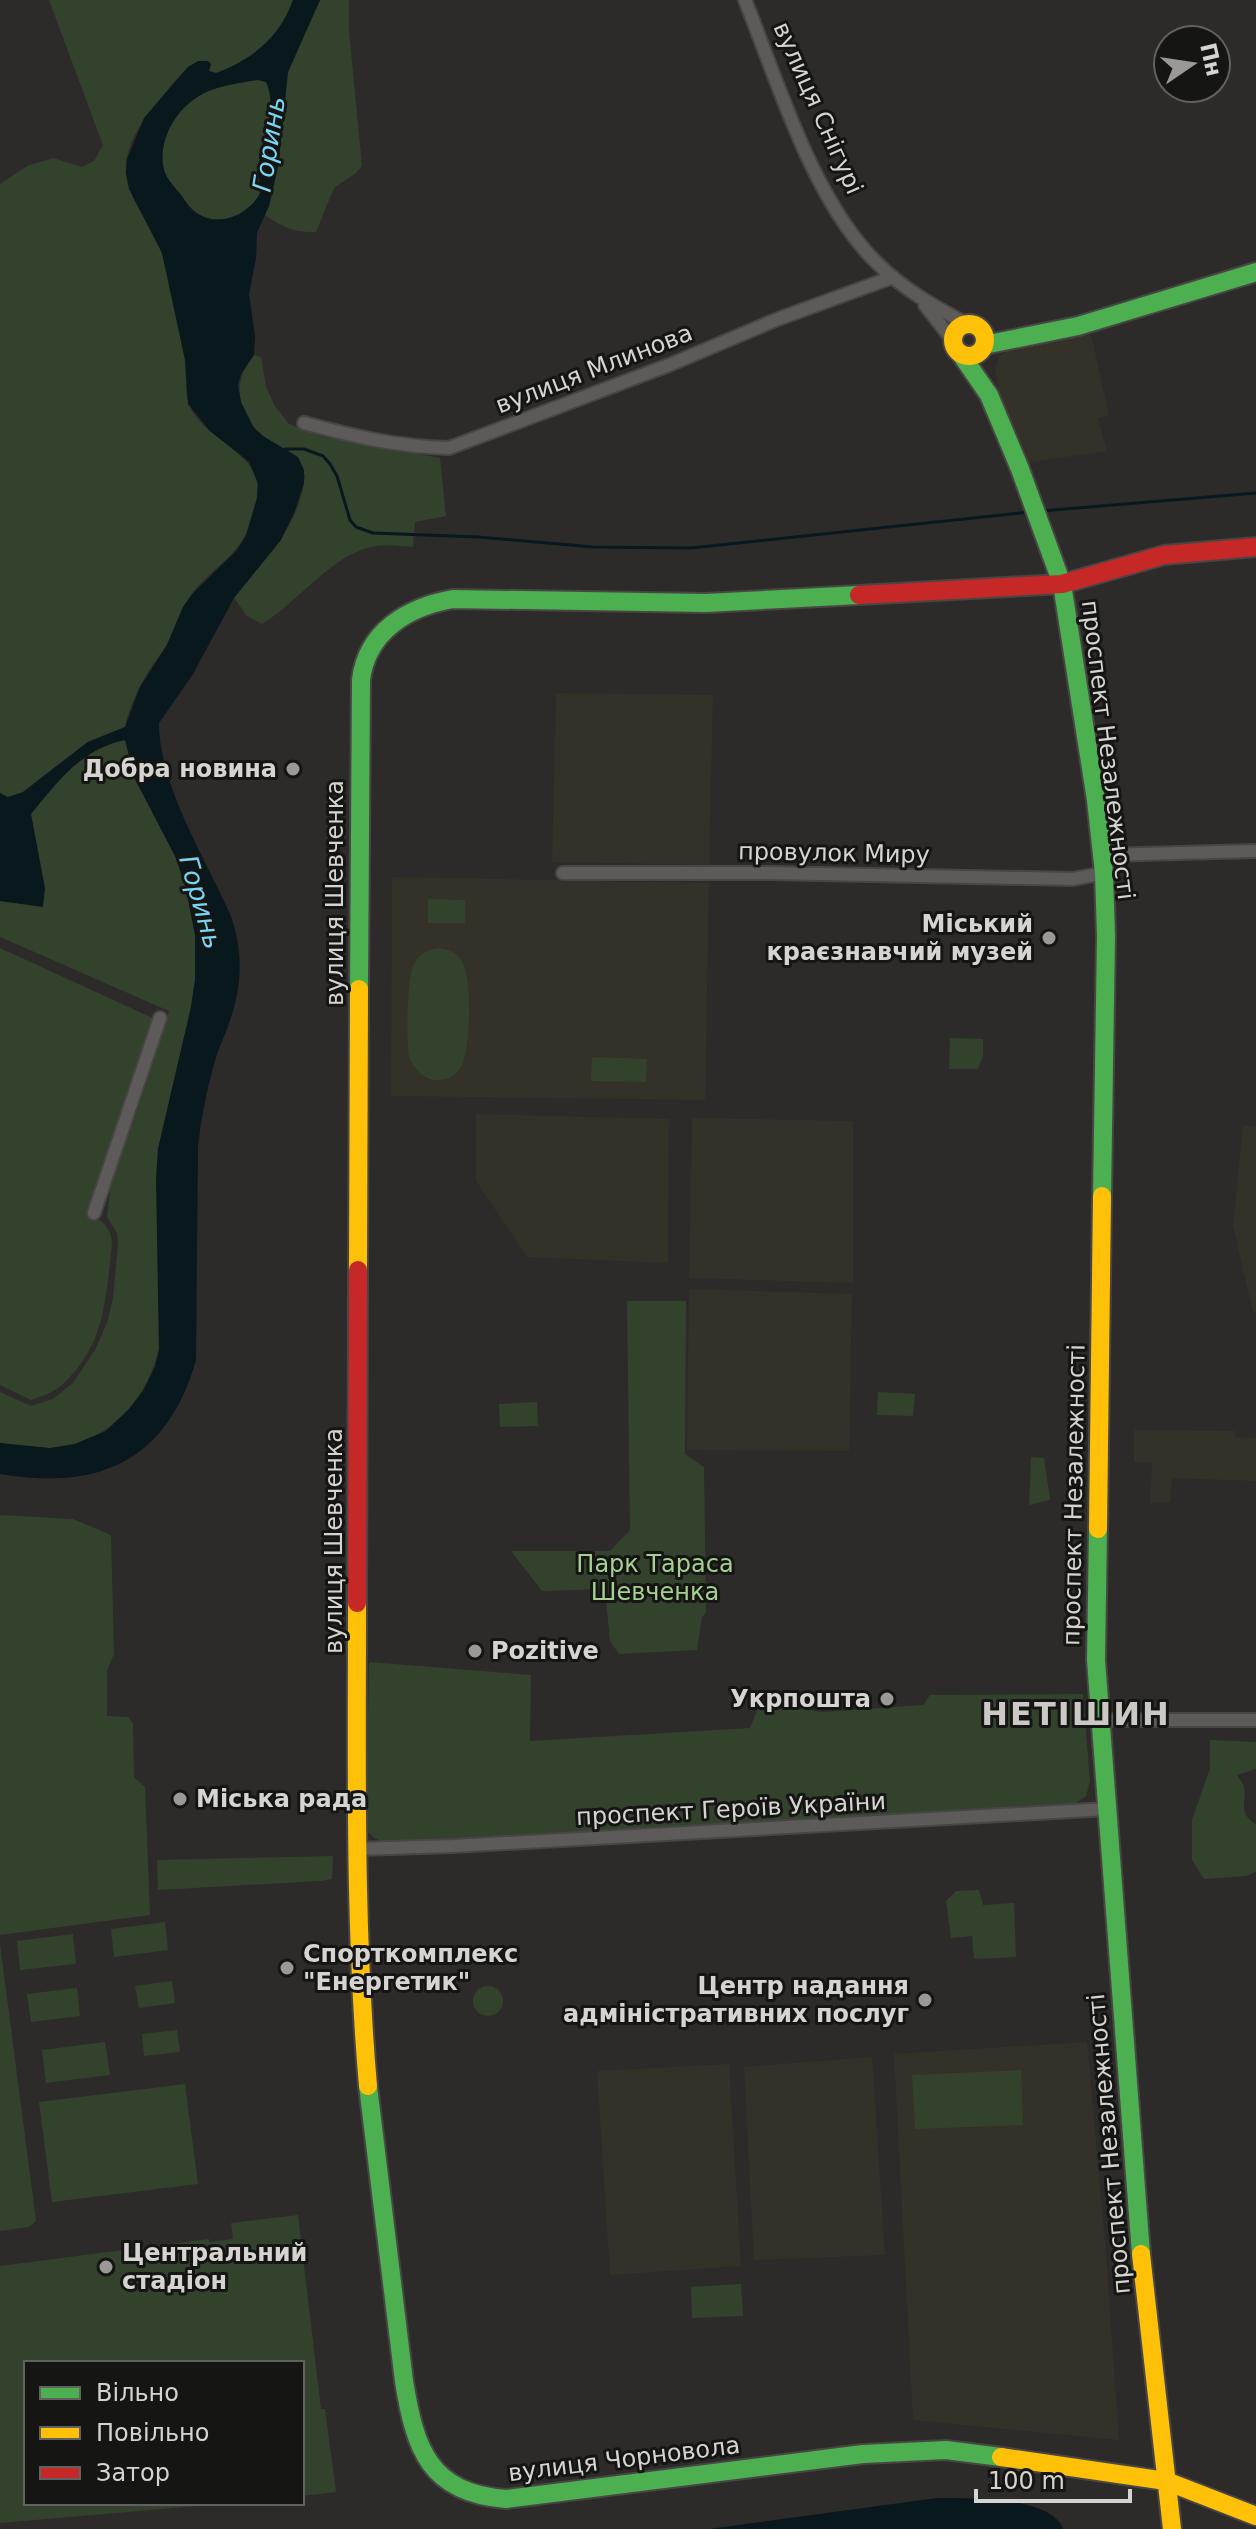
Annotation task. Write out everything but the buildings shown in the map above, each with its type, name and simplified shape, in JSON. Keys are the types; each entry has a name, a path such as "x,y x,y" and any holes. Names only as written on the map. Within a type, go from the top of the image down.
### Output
{"street":[{"name":"вулиця Снігурі","path":"745,0 787,108 829,200 860,244 893,277 920,299 972,325"},
{"path":"1015,339 972,325 956,332 957,348 971,356 982,348 1078,326 1256,272"},
{"name":"вулиця Млинова","path":"304,423 352,436 415,447 449,448 893,277"},
{"name":"вулиця Снігурі","path":"920,299 989,395 1020,469"},
{"path":"972,325 982,332 982,348"},
{"name":"вулиця Снігурі","path":"982,348 989,395"},
{"name":"проспект Незалежності","path":"1020,469 1062,584 1103,864 1106,976 1096,1646 1098,1720 1140,2244 1172,2529"},
{"name":"вулиця Шевченка","path":"357,1849 359,709 361,676 378,637 399,616 432,602 453,599 706,603 1062,584 1164,555 1256,547"},
{"name":"провулок Миру","path":"563,873 770,873 1073,879 1103,864 1256,851"},
{"path":"94,1213 160,1018"},
{"path":"1098,1720 1256,1720"},
{"name":"проспект Героїв України","path":"357,1849 1107,1809"},
{"name":"вулиця Чорновола","path":"357,1849 374,2144 405,2374 417,2439 445,2481 482,2498 506,2499 863,2454 946,2450 1166,2481 1256,2516"}],"shaded area":[{"path":"1091,334 1109,415 1098,418 1107,451 1030,462 999,390 995,370 999,356 1012,348"},
{"path":"556,693 713,695 709,865 552,862"},
{"path":"392,877 709,883 705,1100 391,1096"},
{"path":"476,1114 669,1119 668,1263 527,1257 476,1181"},
{"path":"692,1118 853,1121 853,1283 689,1278"},
{"path":"1243,1126 1256,1126 1256,1312 1253,1313 1233,1225"},
{"path":"689,1289 852,1294 849,1451 687,1450"},
{"path":"1134,1430 1235,1431 1235,1437 1256,1438 1256,1481 1172,1478 1170,1502 1150,1503 1152,1463 1134,1462"},
{"path":"1087,2042 1119,2440 913,2420 894,2054"},
{"path":"872,2057 885,2255 754,2260 744,2067"},
{"path":"729,2064 741,2266 610,2275 597,2071"}],"green space":[{"path":"49,0 293,0 281,25 253,54 216,73 209,71 211,64 204,62 190,66 183,72 142,123 131,143 126,164 128,185 157,241 168,276 185,357 189,405 201,423 245,459 253,470 257,499 248,531 233,552 188,598 166,646 139,687 125,727 87,742 23,792 8,798 0,793 0,184 27,166 53,158 82,167 94,161 103,145"},
{"path":"320,0 349,0 349,31 362,166 334,188 316,232 308,232 289,228 265,215 278,167 288,72"},
{"path":"258,80 266,82 271,103 260,156 260,193 254,203 238,215 218,220 205,217 190,207 165,174 163,149 166,138 182,110 199,96 220,87"},
{"path":"254,355 261,357 266,387 289,424 323,437 440,458 446,516 415,522 413,547 376,546 345,558 262,624 247,616 234,598 288,526 302,493 305,475 257,430 243,409 240,382"},
{"path":"125,739 135,779 176,858 195,935 195,980 191,1007 158,1149 159,1349 153,1368 134,1402 106,1429 89,1439 50,1448 0,1443 0,1392 31,1406 53,1399 73,1383 95,1350 107,1323 113,1298 118,1244 117,1233 107,1217 111,1183 169,1011 0,937 0,901 43,906 31,814 71,768 94,752"},
{"path":"428,899 465,900 465,923 428,923"},
{"path":"0,948 157,1020 90,1215 105,1225 112,1242 99,1327 86,1356 64,1383 31,1400 0,1385"},
{"path":"438,948 453,952 463,963 468,984 469,1015 467,1046 461,1067 447,1079 439,1080 426,1078 413,1065 409,1056 407,1023 414,964 424,953"},
{"path":"950,1038 983,1039 983,1056 978,1069 949,1069"},
{"path":"592,1057 647,1059 646,1082 591,1081"},
{"name":"Парк Тараса Шевченка","path":"627,1301 686,1301 685,1454 704,1467 706,1613 702,1617 697,1650 619,1654 610,1641 605,1589 542,1591 511,1551 610,1551 630,1530"},
{"path":"878,1392 915,1394 913,1416 877,1415"},
{"path":"537,1402 538,1426 500,1427 499,1404"},
{"path":"1031,1457 1044,1458 1050,1500 1029,1505"},
{"path":"0,1515 73,1519 111,1535 114,1654 107,1671 107,1716 128,1717 133,1723 134,1777 145,1787 150,1915 0,1935"},
{"path":"369,1662 531,1675 530,1741 750,1728 758,1708 783,1707 823,1712 923,1705 930,1695 1083,1694 1090,1781 1086,1796 1073,1805 387,1843 374,1838 366,1830"},
{"path":"1210,1740 1256,1742 1256,1769 1237,1775 1244,1787 1245,1812 1256,1824 1256,1872 1246,1876 1204,1879 1192,1860 1192,1820 1210,1768"},
{"path":"333,1856 332,1879 158,1890 157,1860"},
{"path":"979,1890 983,1905 1014,1903 1016,1957 974,1959 972,1936 951,1938 946,1901 956,1891"},
{"path":"165,1922 168,1950 114,1957 111,1929"},
{"path":"73,1934 76,1964 20,1970 17,1941"},
{"path":"0,1944 36,2221 29,2227 0,2231"},
{"path":"172,1981 175,2003 139,2008 135,1986"},
{"path":"488,1986 494,1987 502,1995 502,2007 494,2015 488,2016 482,2015 474,2007 473,2001 474,1995 482,1987"},
{"path":"77,1988 80,2016 31,2022 27,1994"},
{"path":"177,2030 180,2052 144,2056 142,2034"},
{"path":"105,2042 110,2075 46,2083 42,2050"},
{"path":"1021,2070 1023,2125 915,2129 912,2075"},
{"path":"185,2084 198,2184 52,2202 39,2102"},
{"path":"298,2215 321,2409 325,2409 336,2492 304,2496 304,2361 24,2361 24,2505 209,2505 0,2523 0,2266 209,2239 209,2242 233,2239 231,2223"},
{"path":"741,2284 743,2316 692,2318 691,2287"}],"water":[{"name":"Горинь","path":"293,0 320,0 288,72 278,167 269,206 257,233 249,294 255,336 254,355 241,374 238,385 241,402 254,428 298,457 304,470 304,483 281,540 234,598 193,674 159,723 161,747 175,797 231,916 240,971 233,1012 212,1072 198,1147 196,1360 183,1395 167,1423 148,1445 125,1461 98,1472 69,1478 0,1474 0,1443 50,1448 75,1444 106,1431 143,1391 155,1367 159,1349 158,1149 195,980 195,935 186,889 176,858 135,779 125,740 109,744 83,759 61,778 31,814 45,888 43,907 0,901 0,793 8,797 23,792 88,742 125,727 140,687 167,645 183,607 237,550 246,535 258,483 249,462 210,431 188,404 185,360 162,253 129,189 127,159 144,118 188,67 198,61 208,61 211,64 209,71 216,73 241,62 273,36","holes":["243,82 266,82 271,103 260,156 260,193 238,215 218,220 205,217 190,207 165,174 163,149 170,128 182,110 205,93"]},
{"path":"937,2498 987,2499 1026,2505 1056,2518 1063,2529 709,2529"}],"waterway":[{"path":"285,449 304,449 323,456 337,476 350,520 356,527 373,533 478,537 593,547 691,548 1029,512"},
{"path":"1041,511 1256,493"}],"traffic: fast":[{"path":"984,345 1078,326 1256,272"},
{"path":"960,353 989,395 1062,584 1096,800 1104,873 1102,1196"},
{"path":"359,989 361,680 372,648 392,624 420,608 453,599 706,603 859,595"},
{"path":"1098,1529 1096,1660 1141,2254"},
{"path":"368,2086 408,2405 421,2447 430,2463 459,2488 506,2499 863,2454 946,2450 1001,2457"}],"traffic: slow":[{"path":"969,324 980,329 985,340 980,351 969,356 958,351 953,340 958,329 969,324"},
{"path":"358,1270 359,989"},
{"path":"1098,1529 1102,1196"},
{"path":"357,1603 358,1905 368,2086"},
{"path":"1141,2254 1172,2529"},
{"path":"1001,2457 1166,2481 1256,2516"}],"traffic: jam":[{"path":"859,595 1062,584 1164,555 1256,547"},
{"path":"357,1603 358,1270"}],"place":[{"name":"Добра новина","path":"293,769"},
{"name":"Міський краєзнавчий музей","path":"1049,938"},
{"name":"Pozitive","path":"475,1651"},
{"name":"Укрпошта","path":"887,1699"},
{"name":"Міська рада","path":"180,1799"},
{"name":"Спорткомплекс \"Енергетик\"","path":"287,1968"},
{"name":"Центр надання адміністративних послуг","path":"925,2000"},
{"name":"Центральний стадіон","path":"106,2267"}],"district":[{"name":"НЕТІШИН","path":"1076,1714"}]}
